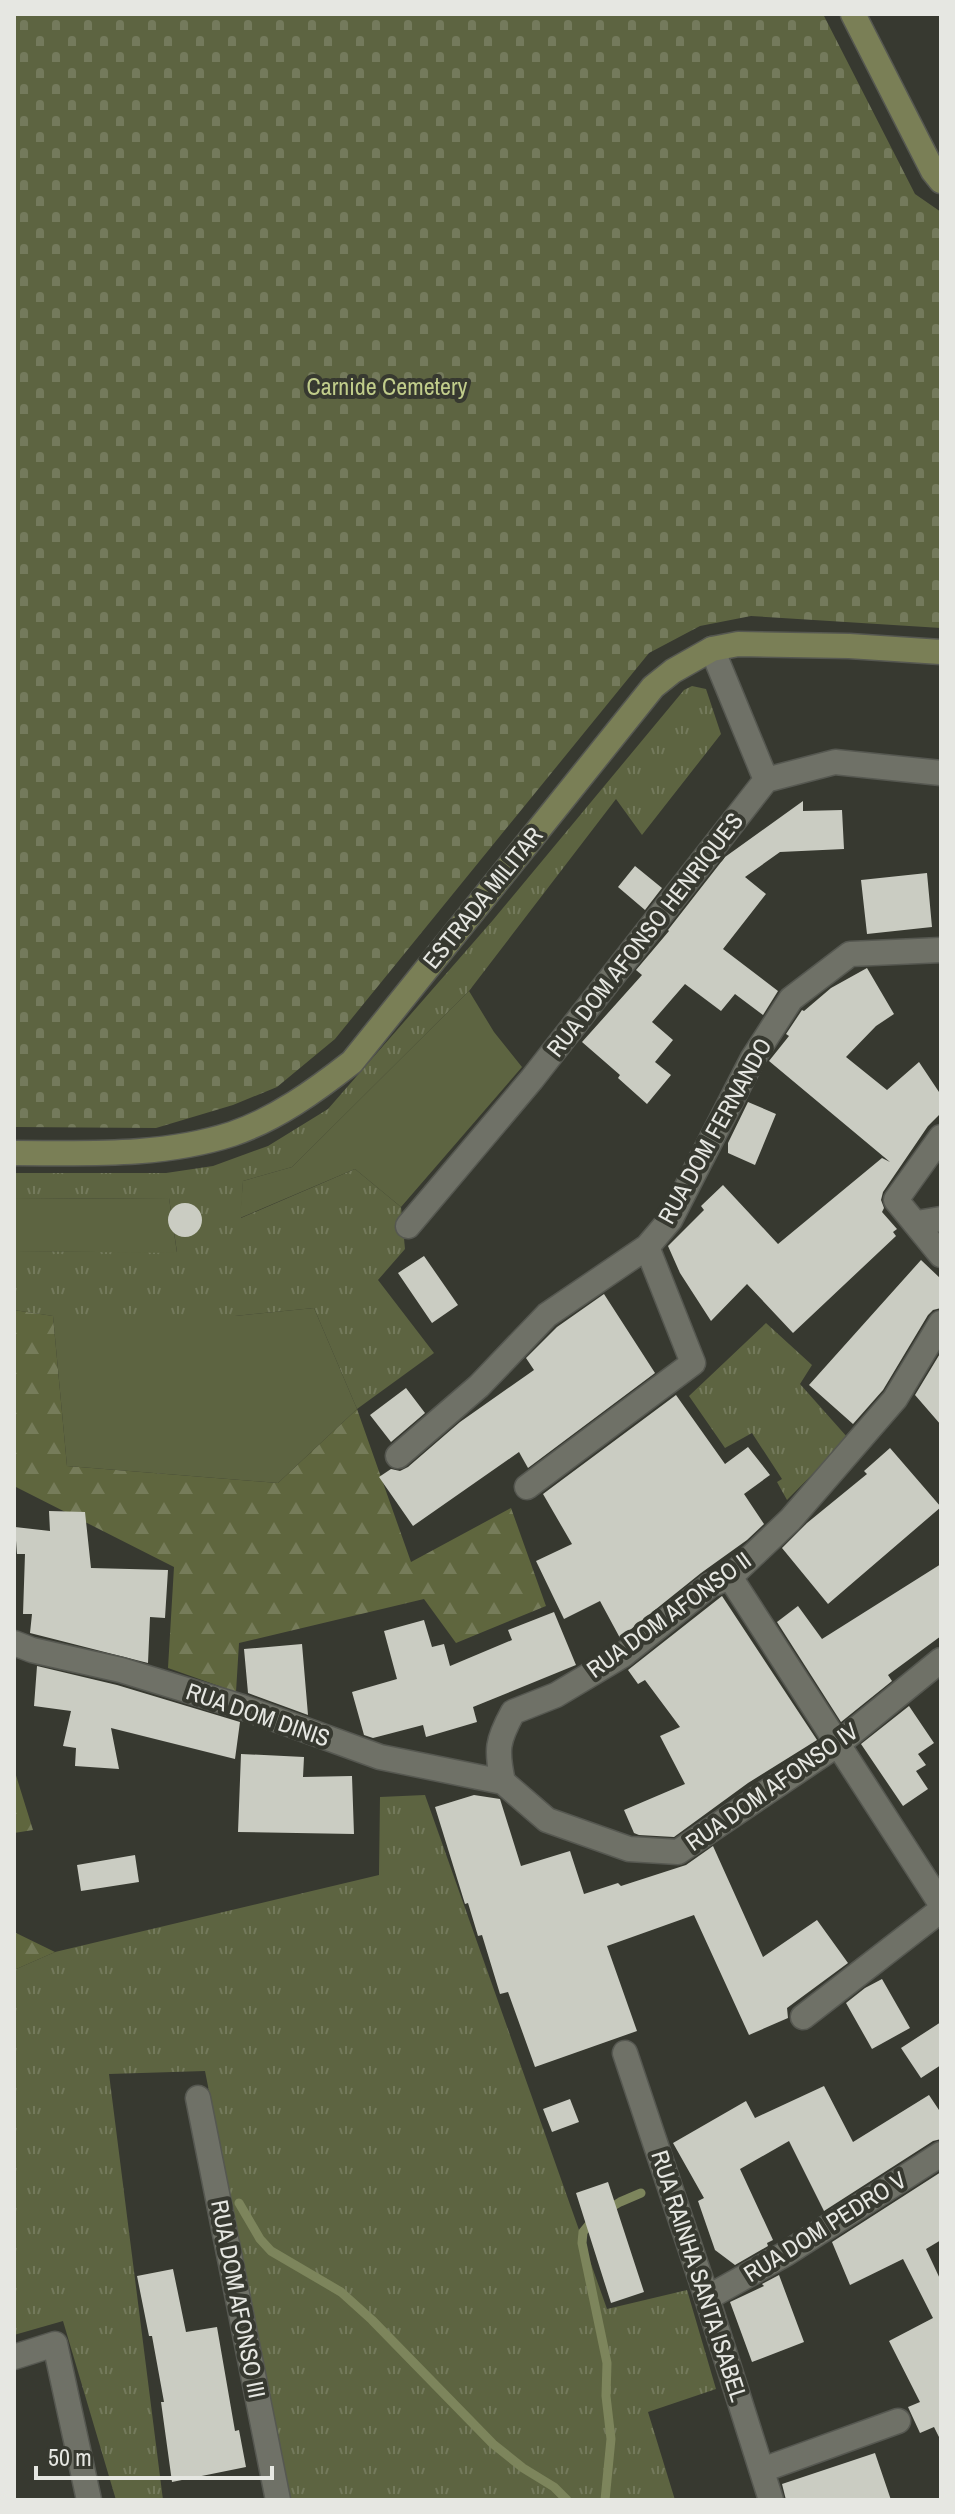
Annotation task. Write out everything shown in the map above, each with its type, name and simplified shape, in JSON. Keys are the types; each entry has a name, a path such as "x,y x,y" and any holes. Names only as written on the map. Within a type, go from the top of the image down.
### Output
{"street":[{"path":"853,14 938,174"},
{"name":"ESTRADA MILITAR","path":"14,1153 144,1152 196,1144 259,1122 317,1090 352,1062 653,687 673,671 712,649 738,644 941,652"},
{"path":"712,649 766,780 835,762 941,773"},
{"name":"RUA DOM AFONSO HENRIQUES","path":"408,1226 532,1079 766,780"},
{"name":"RUA DOM FERNANDO","path":"398,1456 479,1386 547,1315 647,1247 670,1220 753,1058 791,999 850,954 941,950"},
{"path":"941,1137 896,1200 929,1221 941,1255"},
{"path":"527,1487 693,1363 647,1247"},
{"name":"RUA DOM AFONSO II","path":"503,1782 498,1758 500,1736 513,1712 556,1695 623,1655 710,1585 730,1577 790,1520 895,1399 941,1323"},
{"path":"730,1577 941,1904"},
{"name":"RUA DOM DINIS","path":"14,1643 121,1670 242,1707 380,1757 503,1782"},
{"name":"RUA DOM AFONSO IV","path":"503,1782 547,1820 629,1849 678,1852 838,1744 941,1660"},
{"path":"803,2017 941,1910"},
{"name":"RUA RAINHA SANTA ISABEL","path":"625,2053 771,2500"},
{"name":"RUA DOM AFONSO III","path":"198,2098 278,2500"},
{"name":"RUA DOM PEDRO V","path":"707,2298 787,2253 941,2154"},
{"path":"14,2357 55,2344 89,2500"},
{"path":"762,2470 898,2421"}],"green space":[{"name":"Carnide Cemetery","path":"14,14 823,14 915,194 941,212 941,628 751,616 700,626 649,653 335,1039 277,1087 233,1105 156,1128 14,1127"},
{"path":"692,686 706,689 721,734 642,835 616,799 469,991 292,1167 243,1181 241,1218 355,1169 401,1207 405,1249 378,1280 434,1353 357,1409 314,1308 235,1316 53,1316 14,1310 14,1251 177,1252 169,1198 14,1199 14,1173 166,1173 213,1166 268,1146 328,1109 493,920 684,690"},
{"path":"469,991 494,1032 522,1067 401,1207 355,1169 240,1218 243,1181 292,1167"},
{"path":"169,1198 177,1253 14,1251 14,1199"},
{"path":"314,1308 357,1409 278,1483 67,1466 53,1316 235,1316"},
{"path":"14,1310 53,1316 67,1466 278,1483 357,1409 411,1562 511,1508 546,1606 456,1643 424,1599 239,1643 236,1692 168,1668 174,1567 14,1486"},
{"path":"766,1323 812,1365 800,1384 848,1438 787,1500 777,1482 782,1479 752,1433 725,1448 689,1396"},
{"path":"14,1769 33,1830 14,1833"},
{"path":"425,1795 607,2309 687,2290 716,2389 648,2412 675,2500 290,2500 205,2071 109,2074 163,2500 116,2500 63,2321 14,2335 14,1970 55,1952 379,1875 380,1797"},
{"path":"14,1932 55,1952 14,1970"}],"building":[{"path":"803,801 803,811 842,810 844,849 780,852 745,877 766,894 723,949 778,991 763,1015 735,994 721,1011 685,984 652,1022 673,1040 655,1062 671,1075 647,1104 582,1042 642,975 636,970 725,857"},
{"path":"635,866 662,888 645,910 618,887"},
{"path":"927,873 932,927 867,934 861,880"},
{"path":"867,968 894,1014 876,1026 846,1057 887,1090 919,1062 941,1095 941,1113 928,1126 883,1192 882,1212 897,1229 893,1232 896,1236 793,1333 747,1284 711,1321 680,1273 668,1246 704,1210 701,1206 723,1185 778,1244 882,1158 890,1162 769,1061 789,1036 786,1034 802,1010 831,988"},
{"path":"748,1102 776,1114 755,1165 728,1153 728,1143"},
{"path":"185,1203 197,1208 202,1220 197,1232 185,1237 173,1232 168,1220 173,1208"},
{"path":"424,1256 458,1305 432,1323 398,1273"},
{"path":"921,1260 941,1279 941,1308 928,1315 883,1390 853,1424 809,1385"},
{"path":"604,1294 655,1373 528,1468 519,1452 413,1526 379,1477 391,1469 400,1471 408,1467 460,1422 534,1370 526,1358 557,1327"},
{"path":"941,1352 941,1425 915,1395"},
{"path":"406,1388 425,1413 391,1442 370,1415"},
{"path":"676,1395 725,1464 748,1447 770,1475 744,1494 764,1524 620,1638 600,1601 564,1619 536,1561 572,1544 543,1494"},
{"path":"890,1448 941,1507 828,1604 782,1548 807,1523 867,1474 864,1471"},
{"path":"49,1511 85,1512 91,1568 168,1570 165,1618 150,1617 148,1663 30,1633 32,1614 23,1614 25,1554 17,1554 15,1527 50,1531"},
{"path":"941,1564 941,1636 888,1675 892,1681 841,1722 777,1622 798,1606 822,1639"},
{"path":"722,1596 817,1740 748,1783 674,1837 639,1835 634,1833 624,1810 685,1784 660,1736 680,1727 645,1680 638,1684 628,1670"},
{"path":"554,1612 576,1665 473,1707 477,1722 426,1737 423,1725 373,1738 364,1735 352,1692 397,1679 384,1631 424,1620 432,1647 444,1644 450,1666 512,1640 508,1630"},
{"path":"302,1644 308,1715 248,1693 244,1649"},
{"path":"37,1666 117,1685 240,1722 235,1759 111,1728 119,1769 75,1766 76,1748 63,1746 71,1711 34,1706"},
{"path":"909,1706 934,1743 918,1754 926,1765 916,1771 928,1789 903,1806 861,1744"},
{"path":"241,1754 304,1757 303,1777 352,1776 354,1834 238,1832"},
{"path":"474,1795 500,1799 521,1866 570,1851 584,1894 618,1883 621,1886 686,1865 713,1846 763,1957 817,1920 848,1963 787,2008 788,2018 749,2035 694,1915 607,1946 637,2031 535,2067 508,1992 500,1994 482,1935 478,1936 468,1903 465,1904 435,1807"},
{"path":"135,1855 139,1882 81,1891 77,1865"},
{"path":"882,1979 910,2028 872,2049 846,2003"},
{"path":"941,2022 941,2065 921,2078 901,2048"},
{"path":"824,2086 853,2142 929,2095 941,2113 941,2139 933,2141 824,2211 789,2141 740,2169 773,2240 735,2265 715,2250 698,2201 704,2198 673,2143 746,2101 755,2118"},
{"path":"570,2099 579,2122 552,2132 543,2109"},
{"path":"941,2172 941,2240 926,2249 941,2281 941,2441 934,2427 920,2433 908,2407 920,2402 889,2341 933,2318 903,2259 850,2285 832,2242"},
{"path":"608,2182 644,2292 611,2303 576,2193"},
{"path":"173,2269 186,2332 217,2327 235,2431 239,2430 246,2467 172,2482 161,2402 164,2402 137,2276"},
{"path":"779,2275 804,2342 752,2362 730,2302"},
{"path":"875,2453 891,2500 786,2500 782,2484"}],"waterway":[{"path":"605,2211 641,2193"},
{"path":"239,2203 260,2239 271,2251 341,2292 493,2444 554,2487 567,2500"},
{"path":"593,2220 583,2232 582,2243 607,2363 606,2396 611,2439 605,2500"}]}
